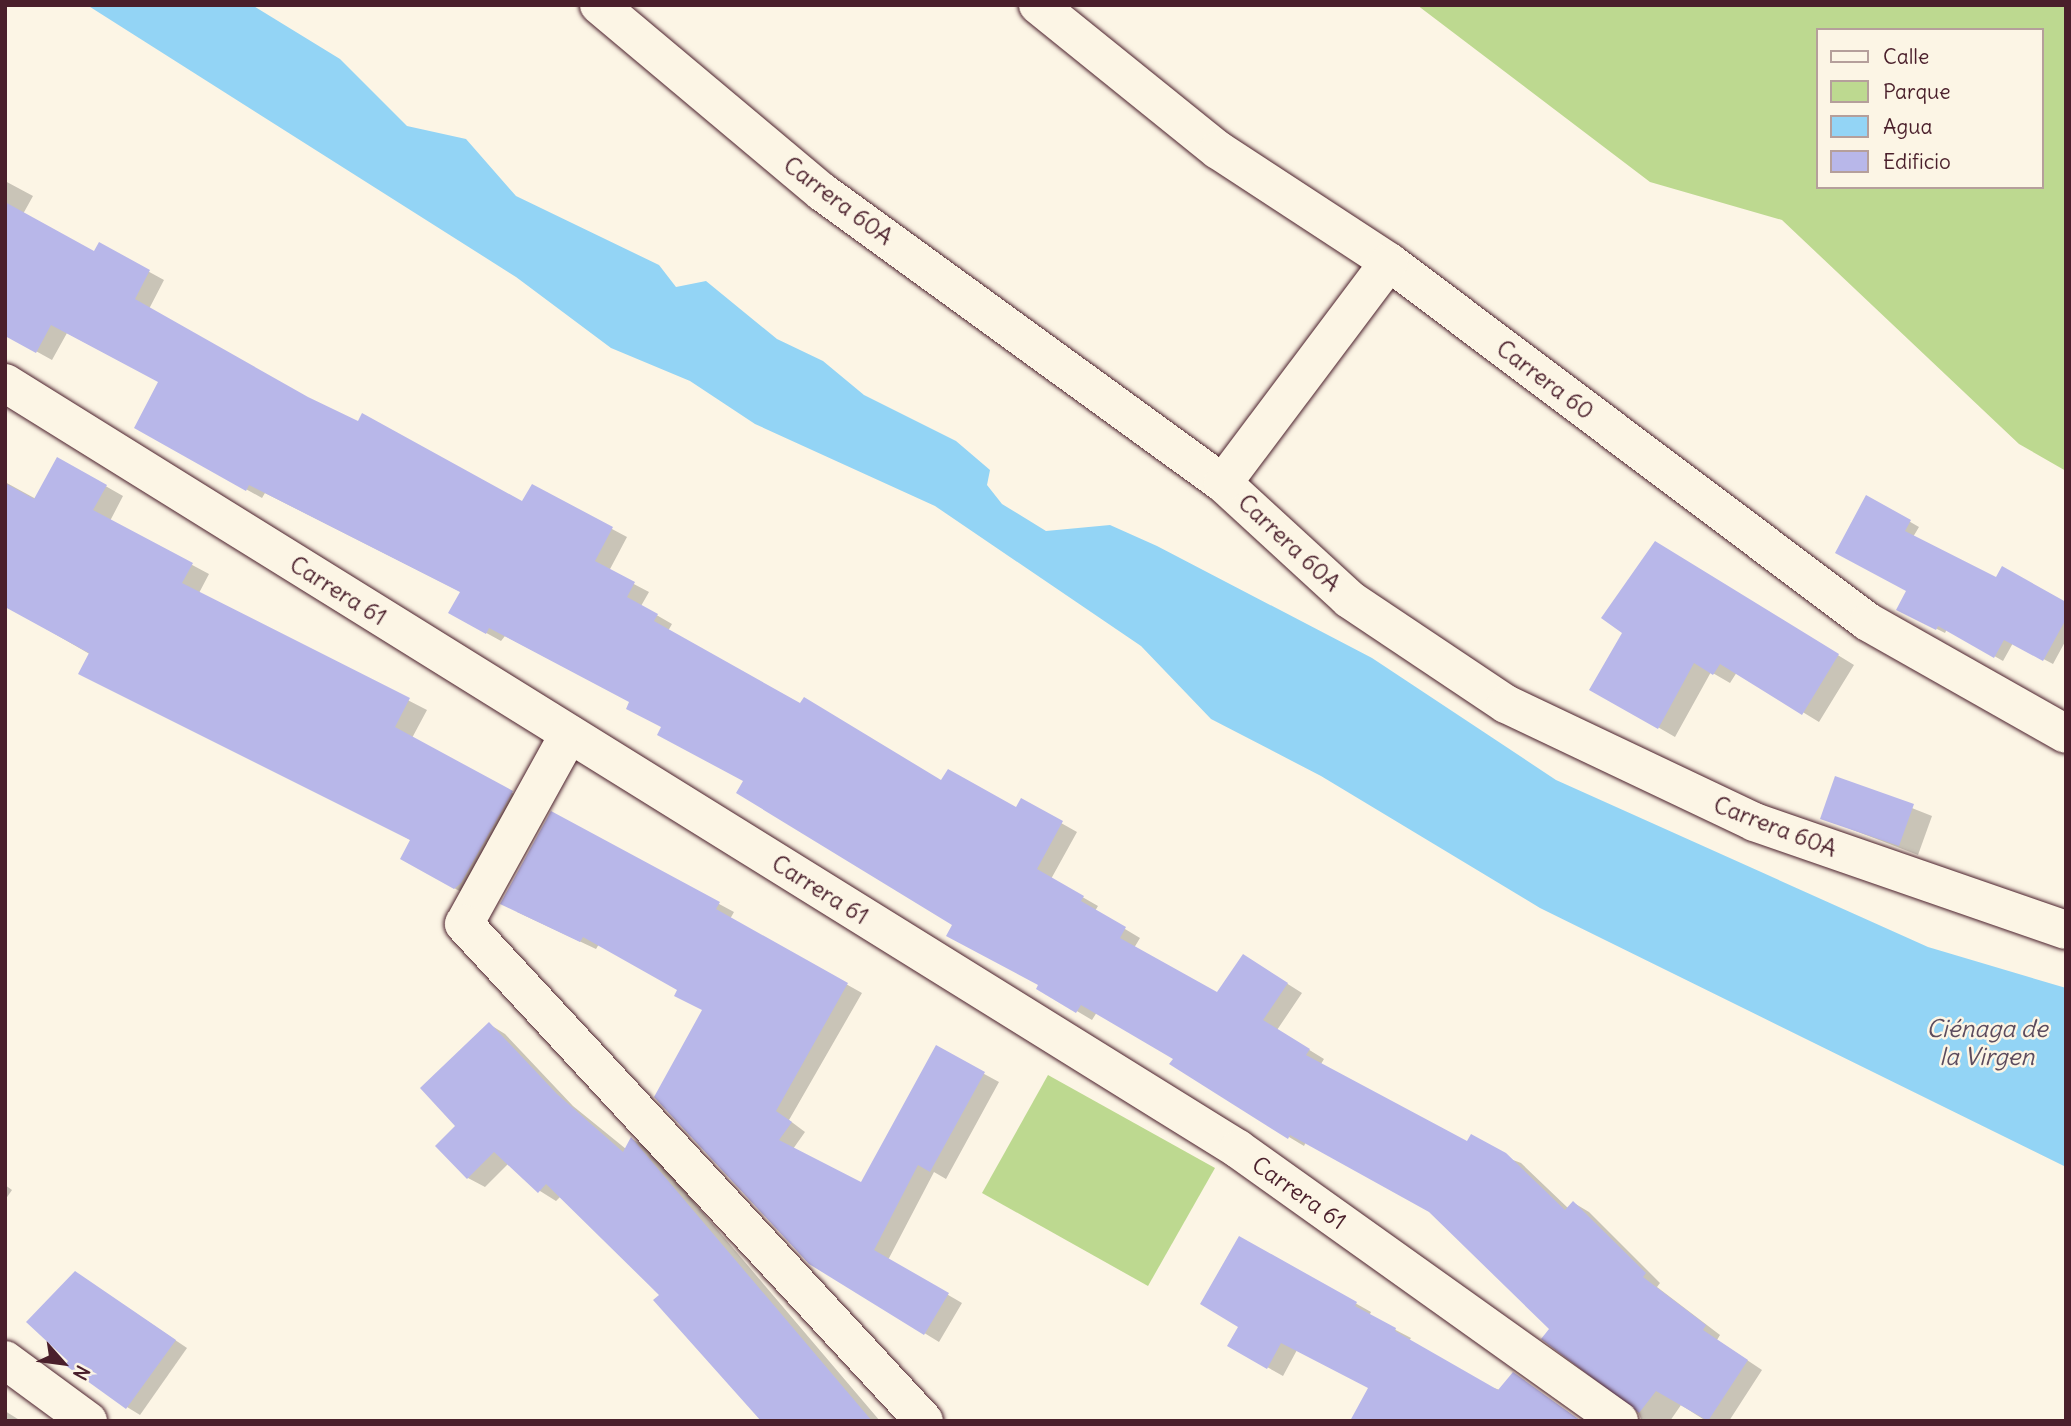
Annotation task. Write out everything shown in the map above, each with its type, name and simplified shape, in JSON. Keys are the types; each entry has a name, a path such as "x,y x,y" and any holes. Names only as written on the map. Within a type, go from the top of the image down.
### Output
{"street":[{"name":"Carrera 60A","path":"599,5 822,192 1223,482 1349,599 1506,704 1754,822 2066,930"},
{"name":"Carrera 60","path":"1038,5 1219,150 1389,262 1868,622 2066,734"},
{"path":"1223,482 1389,262"},
{"name":"Carrera 61","path":"5,383 1238,1149 1619,1421"},
{"path":"569,734 464,924 924,1421"},
{"path":"5,1360 88,1421"}],"green space":[{"path":"1417,5 2066,5 2066,471 2019,444 1782,220 1650,182"},
{"path":"1048,1075 1215,1168 1148,1286 982,1193"}],"water":[{"name":"Ciénaga de la Virgen","path":"87,5 252,5 340,59 407,126 466,139 516,196 659,265 676,287 706,281 777,339 823,361 864,395 956,441 990,470 987,485 1002,504 1046,531 1110,525 1157,546 1372,658 1556,780 1928,947 2066,988 2066,1167 1540,908 1321,776 1211,719 1141,646 935,506 755,424 690,381 611,348 516,277"}],"building":[{"path":"5,202 94,251 99,242 150,270 135,299 308,397 358,421 362,413 522,501 532,484 613,527 595,561 635,582 627,597 658,614 654,621 800,703 804,697 941,780 948,769 1016,807 1021,798 1063,821 1037,869 1084,896 1081,901 1126,927 1120,938 1217,992 1243,954 1288,983 1263,1020 1310,1049 1306,1055 1467,1141 1471,1134 1506,1153 1565,1210 1573,1201 1646,1273 1643,1277 1706,1325 1703,1330 1748,1360 1708,1421 1656,1391 1639,1413 1541,1339 1549,1329 1429,1212 1290,1135 1288,1139 1169,1064 1173,1059 1081,1005 1076,1013 1036,989 1038,985 946,936 952,925 736,793 743,781 657,735 661,727 626,709 629,702 489,628 486,634 448,613 460,592 249,485 246,491 134,428 158,382 51,325 36,353 5,336"},
{"path":"57,457 107,485 93,510 193,563 182,583 410,698 395,727 513,791 461,883 454,889 400,859 410,840 78,674 89,653 5,607 5,483 34,499"},
{"path":"1866,495 1911,520 1905,531 1996,577 2002,566 2066,602 2066,619 2043,661 2004,640 1994,658 1938,626 1936,630 1896,610 1906,591 1835,553"},
{"path":"1655,541 1839,654 1802,715 1720,664 1713,675 1694,663 1658,729 1589,690 1622,633 1601,618"},
{"path":"1835,776 1914,804 1899,846 1820,819"},
{"path":"551,811 720,902 716,909 848,983 776,1111 792,1122 779,1140 861,1182 936,1045 985,1072 930,1172 918,1165 874,1250 949,1293 924,1335 809,1264 654,1097 702,1010 674,996 677,990 583,937 580,942 500,904"},
{"path":"489,1022 557,1094 623,1152 631,1137 872,1421 761,1421 653,1300 659,1295 546,1184 538,1193 494,1152 467,1179 435,1146 455,1126 420,1088"},
{"path":"1239,1236 1357,1302 1355,1306 1396,1328 1395,1331 1498,1390 1513,1372 1581,1421 1350,1421 1368,1388 1281,1343 1267,1369 1227,1346 1238,1327 1200,1304"},
{"path":"75,1271 176,1340 126,1409 65,1365 68,1361 26,1322"}]}
